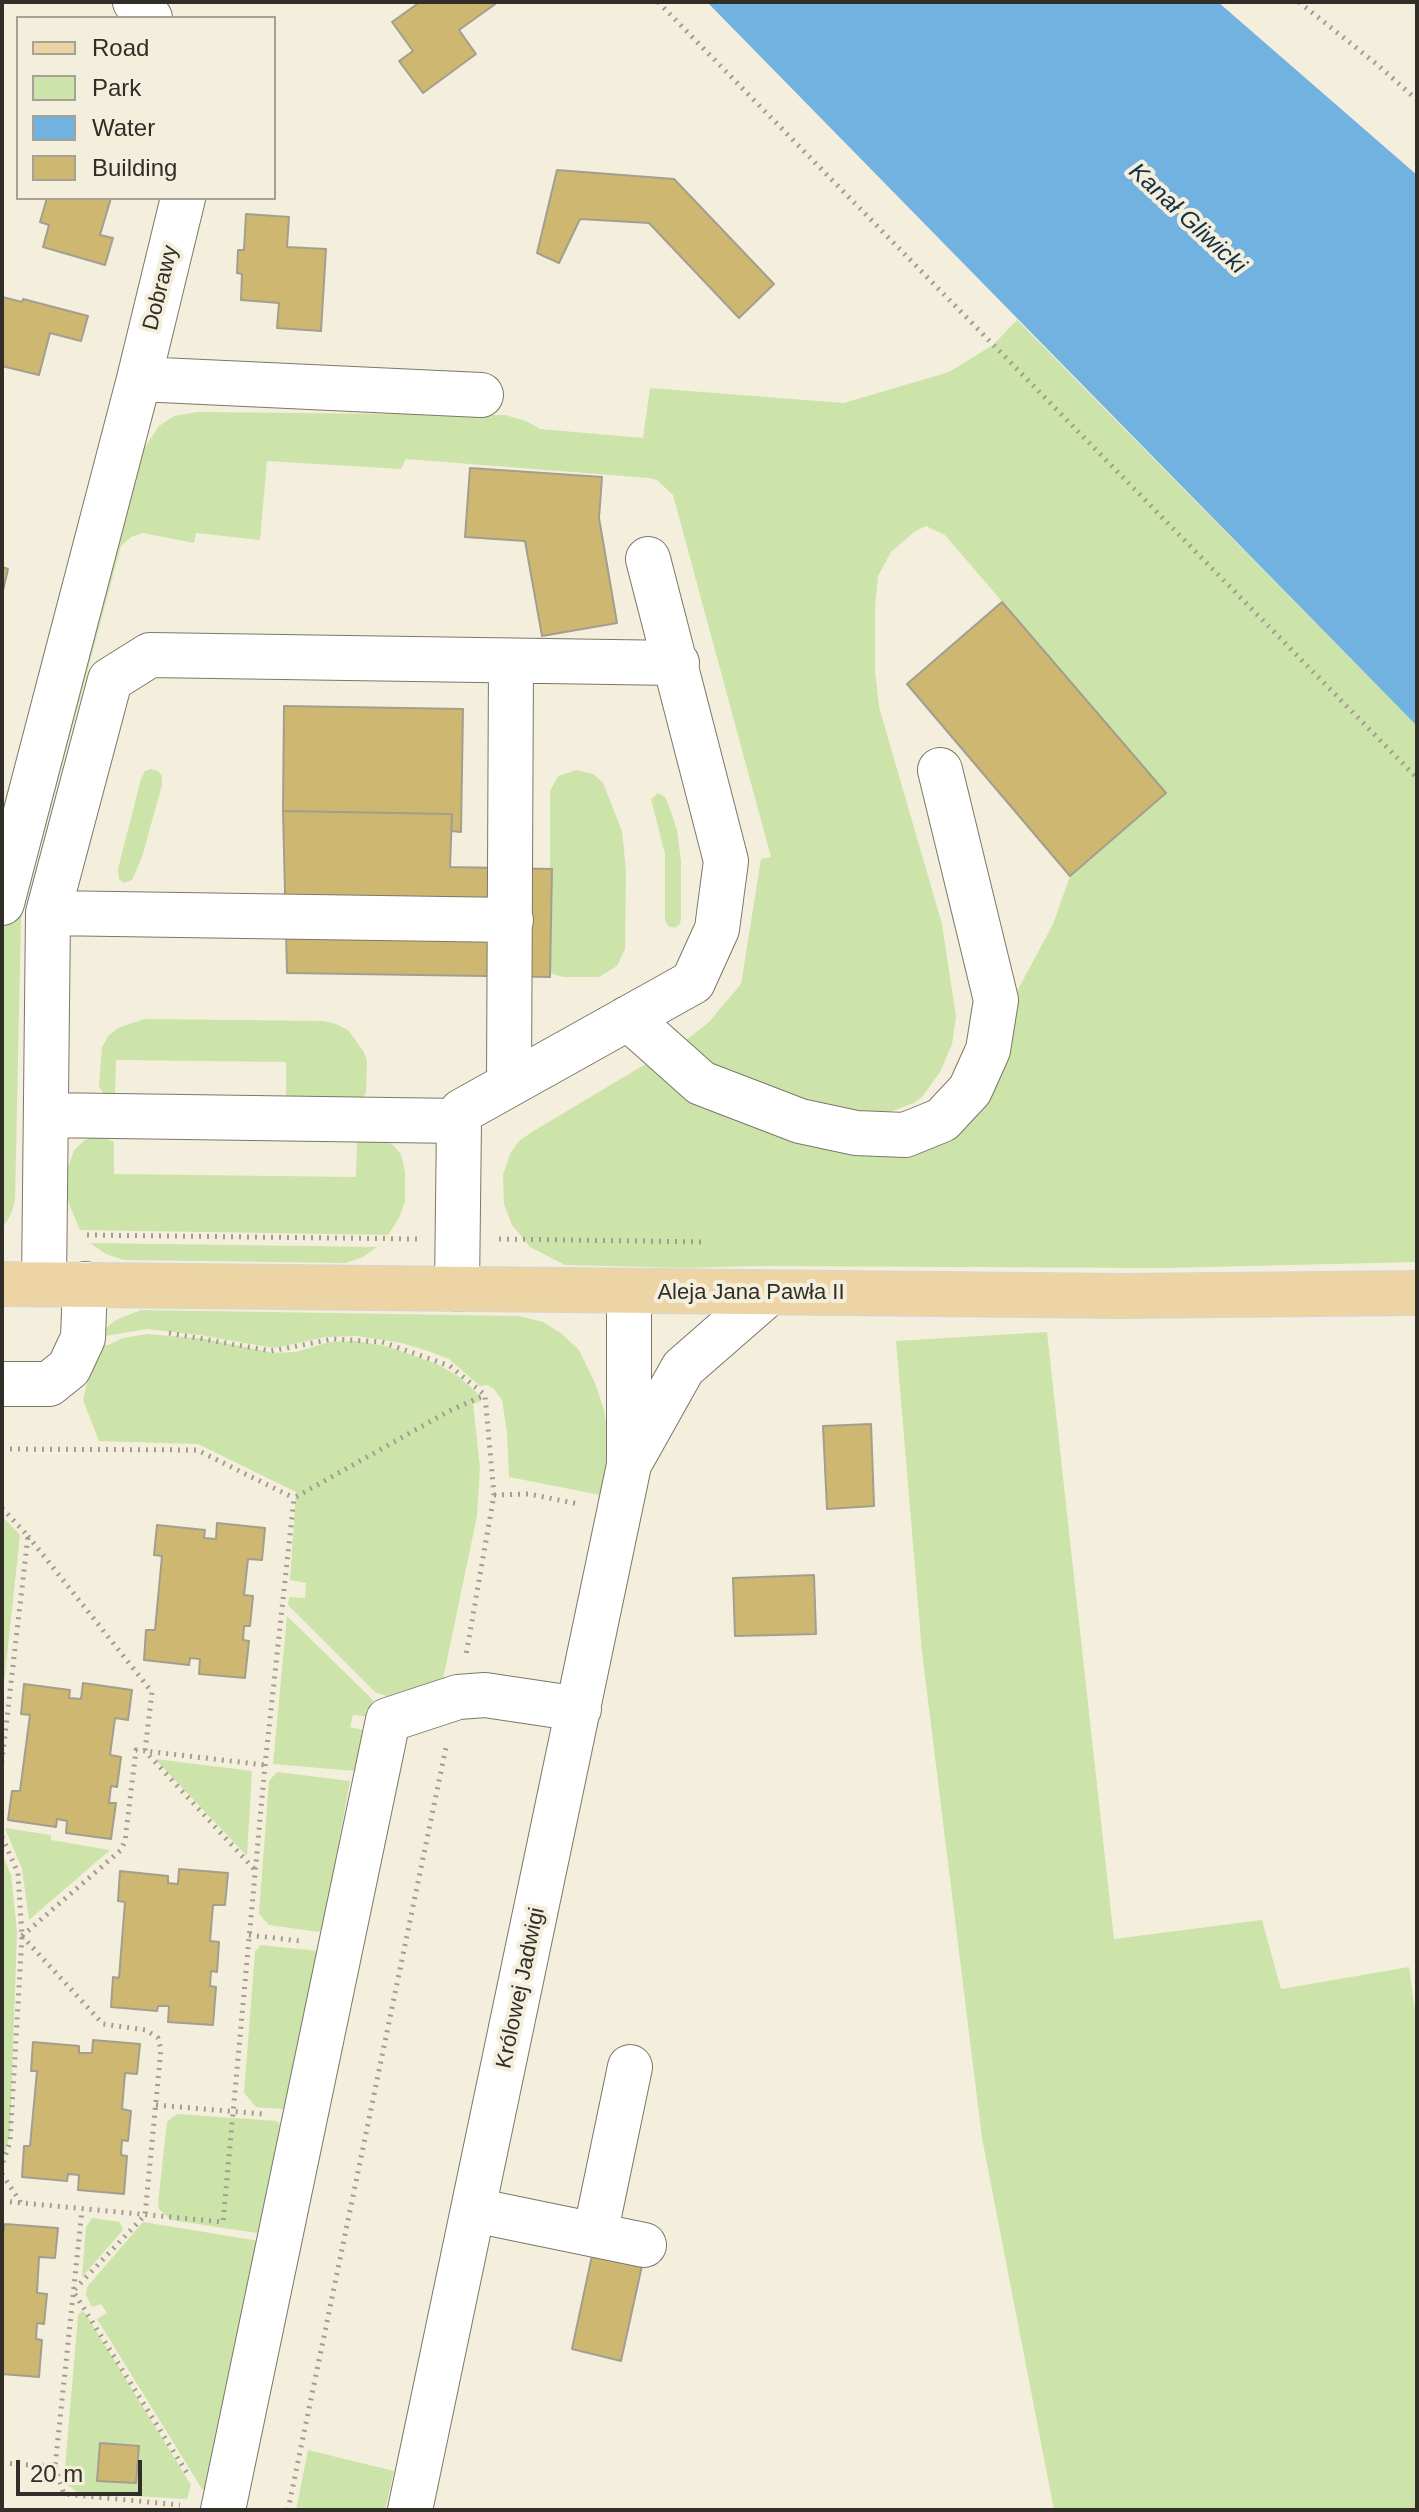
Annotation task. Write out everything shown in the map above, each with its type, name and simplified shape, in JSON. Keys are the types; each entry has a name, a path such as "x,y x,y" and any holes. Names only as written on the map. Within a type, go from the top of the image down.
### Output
{"main road":[{"name":"Aleja Jana Pawła II","path":"43,1284 1105,1296 1417,1293"}],"street":[{"name":"Dobrawy","path":"2,903 183,200"},
{"path":"139,379 481,395"},
{"path":"457,1289 459,1121 462,1111 693,982 717,929 726,861 648,559"},
{"path":"2,1384 49,1384 69,1368 83,1338 43,1284 48,913 110,680 150,655 677,663"},
{"path":"509,1084 511,661"},
{"path":"628,1018 701,1083 800,1121 856,1133 905,1135 942,1120 970,1090 988,1050 996,1000 940,770"},
{"path":"48,913 511,920"},
{"path":"46,1115 459,1121"},
{"name":"Królowej Jadwigi","path":"410,2510 629,1465 629,1292"},
{"name":"Królowej Jadwigi","path":"629,1465 683,1368 769,1293"},
{"path":"200,2499 305,2118 388,1720 458,1697 485,1695 579,1709"},
{"path":"595,2235 630,2067"},
{"path":"474,2210 644,2245"}],"path":[{"path":"658,2 1417,778"},
{"path":"1299,2 1417,100"},
{"path":"44,1235 707,1242"},
{"path":"167,1333 213,1338 271,1351 333,1339 382,1342 450,1366 485,1395 494,1495 458,1697 288,2510"},
{"path":"294,1498 449,1411 485,1395"},
{"path":"2,1449 197,1450 294,1498"},
{"path":"2,2201 223,2222 265,1765 294,1498"},
{"path":"2,1508 28,1536 152,1692 145,1751 255,1871"},
{"path":"2,1761 28,1536"},
{"path":"22,1936 121,1850 125,1841 136,1750 265,1765"},
{"path":"2,1837 18,1873 22,1936 10,2142 2,2165"},
{"path":"22,1936 103,2024 146,2030 158,2038 161,2049 145,2215 73,2291"},
{"path":"156,2105 305,2118"},
{"path":"2,2174 21,2203"},
{"path":"82,2210 55,2467 64,2494 200,2499"},
{"path":"73,2291 200,2499"},
{"path":"2,2463 55,2467"}],"green space":[{"path":"1017,320 1417,726 1417,1262 1164,1268 684,1268 565,1265 530,1247 512,1225 504,1204 503,1175 510,1154 519,1141 532,1132 654,1059 908,1147 1015,995 1053,924 1070,876 1166,793 945,535 926,526 914,532 891,552 878,576 875,671 879,707 942,924 956,1017 952,1044 940,1072 922,1097 892,1111 863,1114 744,1088 680,1045 709,1022 741,984 761,859 771,857 673,495 657,480 649,478 406,459 401,469 267,461 260,540 196,533 194,543 143,533 131,537 121,546 21,918 15,1200 2,1229 2,923 127,474 159,426 174,416 197,412 505,415 540,429 643,438 650,388 844,403 949,372 993,345"},
{"path":"151,769 162,776 162,785 142,857 132,880 124,883 119,879 118,869 141,779 145,771"},
{"path":"577,770 593,774 603,783 622,831 626,871 625,949 617,966 599,977 563,977 550,973 550,791 558,776"},
{"path":"658,793 665,797 669,806 677,830 681,861 681,918 675,928 668,926 665,920 665,854 651,799"},
{"path":"145,1019 323,1021 336,1024 348,1030 364,1052 367,1061 366,1093 361,1100 286,1100 286,1062 116,1060 115,1095 105,1095 99,1087 102,1047 109,1035 120,1027"},
{"path":"93,1137 114,1142 114,1174 356,1177 357,1140 380,1140 392,1144 401,1154 405,1172 405,1201 388,1235 80,1230 67,1199 66,1174 74,1150"},
{"path":"90,1243 377,1247 363,1257 346,1263 124,1260 106,1254"},
{"path":"141,1310 519,1316 543,1322 579,1350 604,1410 608,1456 600,1495 509,1477 502,1400 494,1389 487,1385 480,1386 449,1359 402,1343 357,1336 325,1337 274,1348 147,1329 100,1337 103,1330 116,1320"},
{"path":"1047,1332 1114,1939 1262,1920 1281,1989 1409,1967 1417,2025 1417,2510 1054,2510 982,2138 922,1652 896,1341"},
{"path":"147,1334 205,1339 273,1353 295,1352 330,1342 356,1341 386,1346 437,1364 458,1376 477,1393 481,1401 473,1404 480,1468 477,1516 443,1679 387,1696 375,1692 288,1605 289,1597 305,1598 306,1583 290,1580 296,1492 198,1444 99,1441 83,1400 96,1345 108,1345 123,1338"},
{"path":"2,1516 20,1535 2,1701"},
{"path":"287,1616 372,1699 375,1706 371,1717 353,1715 350,1727 368,1731 360,1768 355,1771 273,1764"},
{"path":"155,1759 252,1771 247,1856"},
{"path":"277,1772 350,1781 323,1928 319,1932 269,1925 259,1914 269,1781"},
{"path":"5,1828 51,1835 51,1840 110,1850 29,1920 22,1869"},
{"path":"2,1854 11,1875 17,1932 10,2134 2,2165"},
{"path":"260,1945 318,1951 290,2107 282,2109 256,2107 244,2093 255,1952"},
{"path":"177,2114 277,2121 285,2130 263,2234 171,2220 159,2209 167,2122"},
{"path":"92,2218 120,2222 123,2230 82,2277 86,2227"},
{"path":"143,2222 259,2241 206,2491 97,2319 107,2313 101,2304 92,2307 86,2295 87,2287"},
{"path":"82,2311 191,2485 187,2499 79,2493 64,2480 78,2315"},
{"path":"308,2450 394,2471 385,2510 296,2510"}],"water":[{"name":"Kanał Gliwicki","path":"707,2 1218,2 1417,175 1417,726"}],"building":[{"path":"420,2 498,2 459,30 476,54 423,93 399,61 413,51 392,22"},
{"path":"557,170 674,179 774,284 739,318 649,223 580,219 559,263 537,253"},
{"path":"46,200 110,200 100,235 113,238 105,265 43,247 49,225 40,222"},
{"path":"246,214 289,217 287,247 326,249 321,331 277,328 279,303 241,300 242,274 237,273 238,250 244,250"},
{"path":"2,297 22,302 23,299 88,316 81,341 50,333 39,375 2,366"},
{"path":"470,468 602,477 599,518 617,623 542,636 525,541 465,537"},
{"path":"2,567 8,569 2,595"},
{"path":"1002,602 1166,793 1070,876 907,684"},
{"path":"284,706 463,709 461,832 451,831 452,814 283,811"},
{"path":"283,811 452,814 450,867 552,869 550,977 287,973"},
{"path":"871,1424 874,1506 827,1509 823,1426"},
{"path":"217,1523 265,1528 262,1560 248,1559 244,1595 253,1596 250,1626 244,1626 243,1640 249,1641 245,1678 199,1674 200,1659 190,1658 189,1665 144,1660 146,1630 155,1630 162,1556 154,1555 157,1525 205,1530 204,1538 216,1539"},
{"path":"814,1575 816,1634 735,1636 733,1578"},
{"path":"83,1683 132,1690 128,1720 115,1718 110,1755 121,1757 117,1787 111,1786 109,1803 116,1803 111,1839 66,1833 67,1821 57,1819 56,1827 8,1820 12,1791 20,1791 30,1715 21,1714 24,1684 70,1690 69,1698 81,1699"},
{"path":"179,1869 228,1873 225,1905 213,1905 210,1941 219,1942 217,1972 211,1971 210,1986 216,1987 213,2025 168,2022 169,2006 158,2006 157,2011 111,2007 113,1977 119,1978 125,1902 118,1901 120,1871 168,1876 168,1883 178,1884"},
{"path":"93,2040 140,2044 137,2074 125,2073 122,2109 131,2111 128,2141 122,2140 121,2155 127,2156 124,2194 78,2190 79,2175 68,2174 67,2181 22,2177 24,2146 30,2146 37,2071 31,2071 33,2042 79,2046 79,2053 92,2053"},
{"path":"5,2224 58,2228 55,2258 39,2257 37,2293 47,2294 44,2324 37,2323 36,2339 42,2340 39,2377 2,2374 2,2239"},
{"path":"593,2251 643,2261 621,2361 572,2349"},
{"path":"100,2443 139,2446 136,2483 97,2481"}]}
